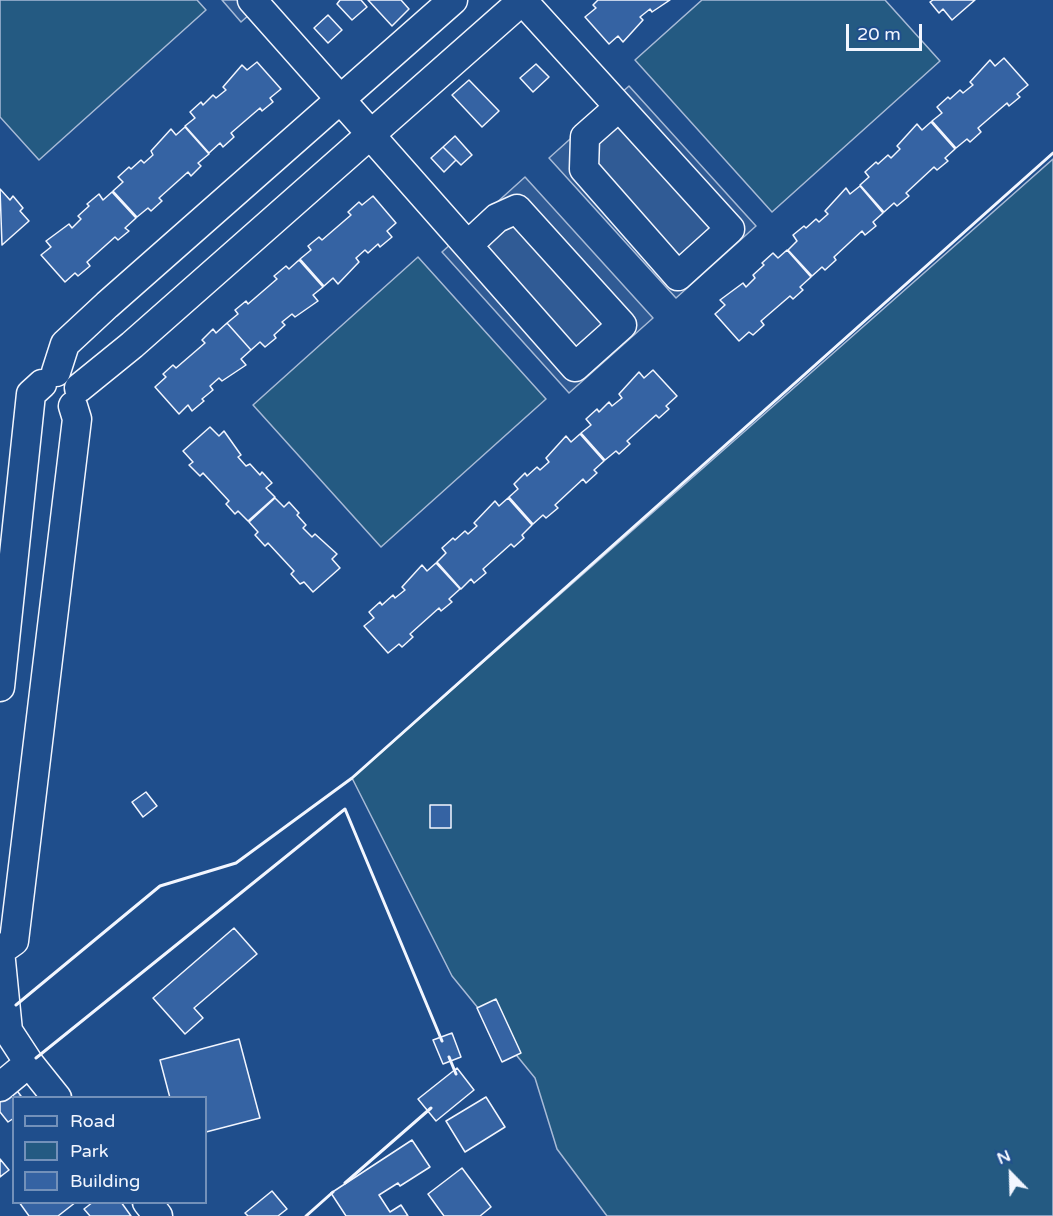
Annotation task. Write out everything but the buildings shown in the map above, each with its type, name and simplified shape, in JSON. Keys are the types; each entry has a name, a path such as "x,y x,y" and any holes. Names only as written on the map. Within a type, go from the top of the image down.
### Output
{"street":[{"path":"252,0 575,367 622,325 517,209 497,218 468,245"},
{"path":"0,687 31,394 49,378 65,344 453,0"},
{"path":"76,397 522,0 619,106 730,229 678,276 584,169 585,137 619,106"},
{"path":"49,378 73,377 77,419 14,941 0,951 8,1031 28,1064 55,1096"},
{"path":"0,1087 28,1064"},
{"path":"148,1204 158,1216"}],"green space":[{"path":"0,0 197,0 206,10 39,160 0,117"},
{"path":"702,0 885,0 940,61 772,212 635,60"},
{"path":"1053,159 1053,1216 607,1216 557,1149 535,1078 452,976 352,778"},
{"path":"418,257 546,399 381,547 253,405"}],"shaded area":[{"path":"222,0 266,0 241,22"},
{"path":"629,86 756,226 676,298 549,158"},
{"path":"525,177 653,318 569,393 442,252"}],"wall":[{"path":"16,1005 160,886 236,863 352,778 1053,153"},
{"path":"36,1058 345,809 442,1041"},
{"path":"449,1057 456,1074"},
{"path":"345,1183 431,1108"},
{"path":"306,1216 333,1192"}]}
